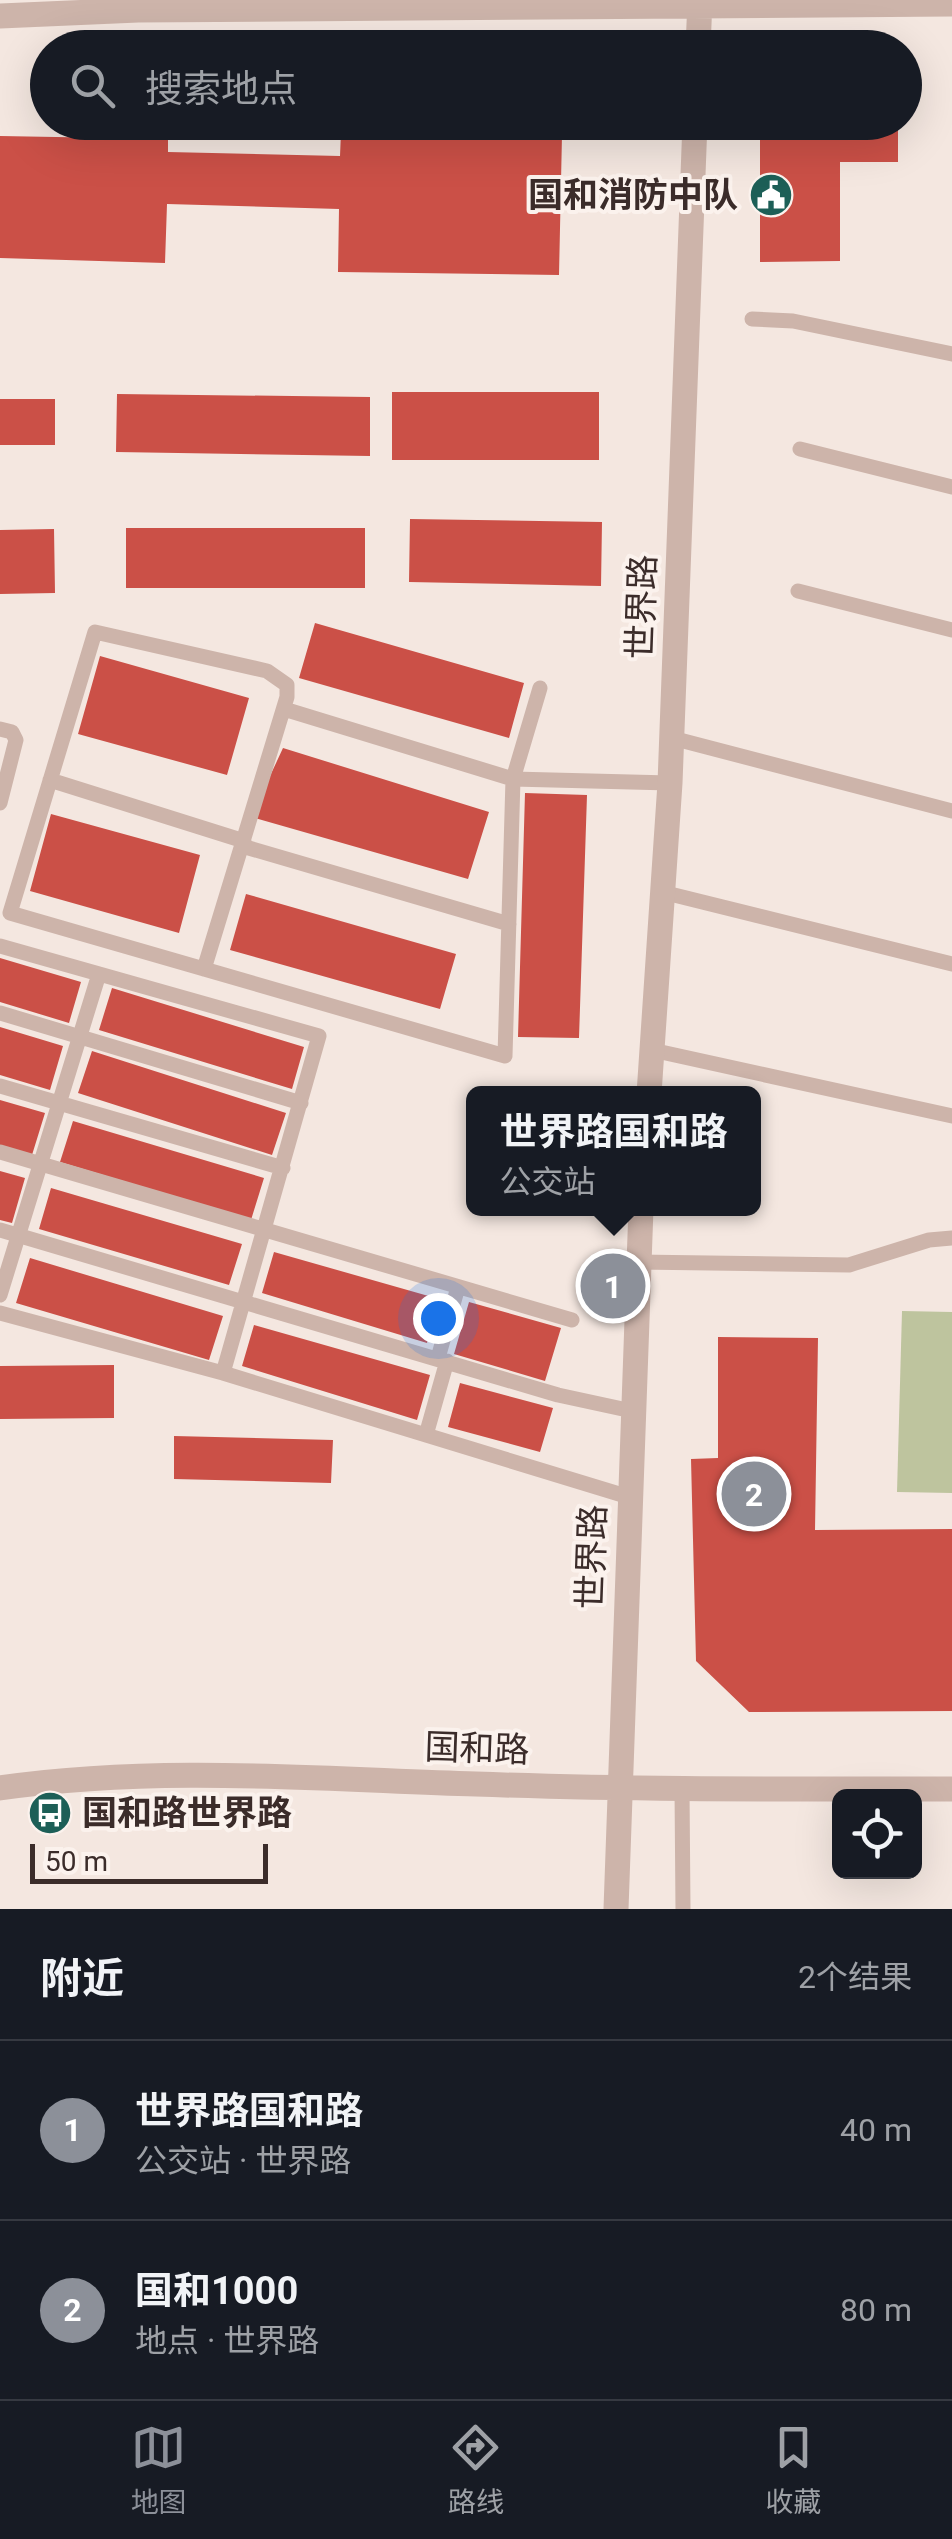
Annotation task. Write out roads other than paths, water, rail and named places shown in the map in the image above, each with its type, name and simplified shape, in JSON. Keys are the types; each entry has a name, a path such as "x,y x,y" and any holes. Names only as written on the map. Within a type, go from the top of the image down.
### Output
{"street":[{"path":"0,16 700,2 952,4"},
{"path":"699,30 700,2"},
{"name":"世界路","path":"650,1086 670,783 694,140"},
{"name":"世界路","path":"616,1909 640,1216"},
{"name":"国和路","path":"0,1788 58,1780 246,1776 619,1789 952,1789"}],"lane":[{"path":"752,319 792,321 952,354"},
{"path":"800,449 952,487"},
{"path":"798,591 952,630"},
{"path":"204,969 284,709 287,685 279,675 95,632 10,914 505,1056 514,779 540,688"},
{"path":"284,709 514,779 670,783"},
{"path":"0,728 12,732 16,740 0,800"},
{"path":"672,738 952,811"},
{"path":"50,780 509,924"},
{"path":"662,892 952,964"},
{"path":"0,946 319,1036 223,1373"},
{"path":"0,1294 99,974"},
{"path":"0,1013 301,1103"},
{"path":"652,1050 952,1116"},
{"path":"0,1086 283,1168"},
{"path":"0,1152 572,1320"},
{"path":"0,1230 632,1411"},
{"path":"637,1262 849,1265 929,1240 952,1238"},
{"path":"426,1435 458,1287"},
{"path":"0,1313 223,1373 629,1497"},
{"path":"682,1789 683,1909"}],"place":[{"name":"国和消防中队","path":"771,195"},
{"name":"世界路国和路","path":"613,1286"},
{"name":"国和1000","path":"754,1494"},
{"name":"国和路世界路","path":"50,1813"}]}
